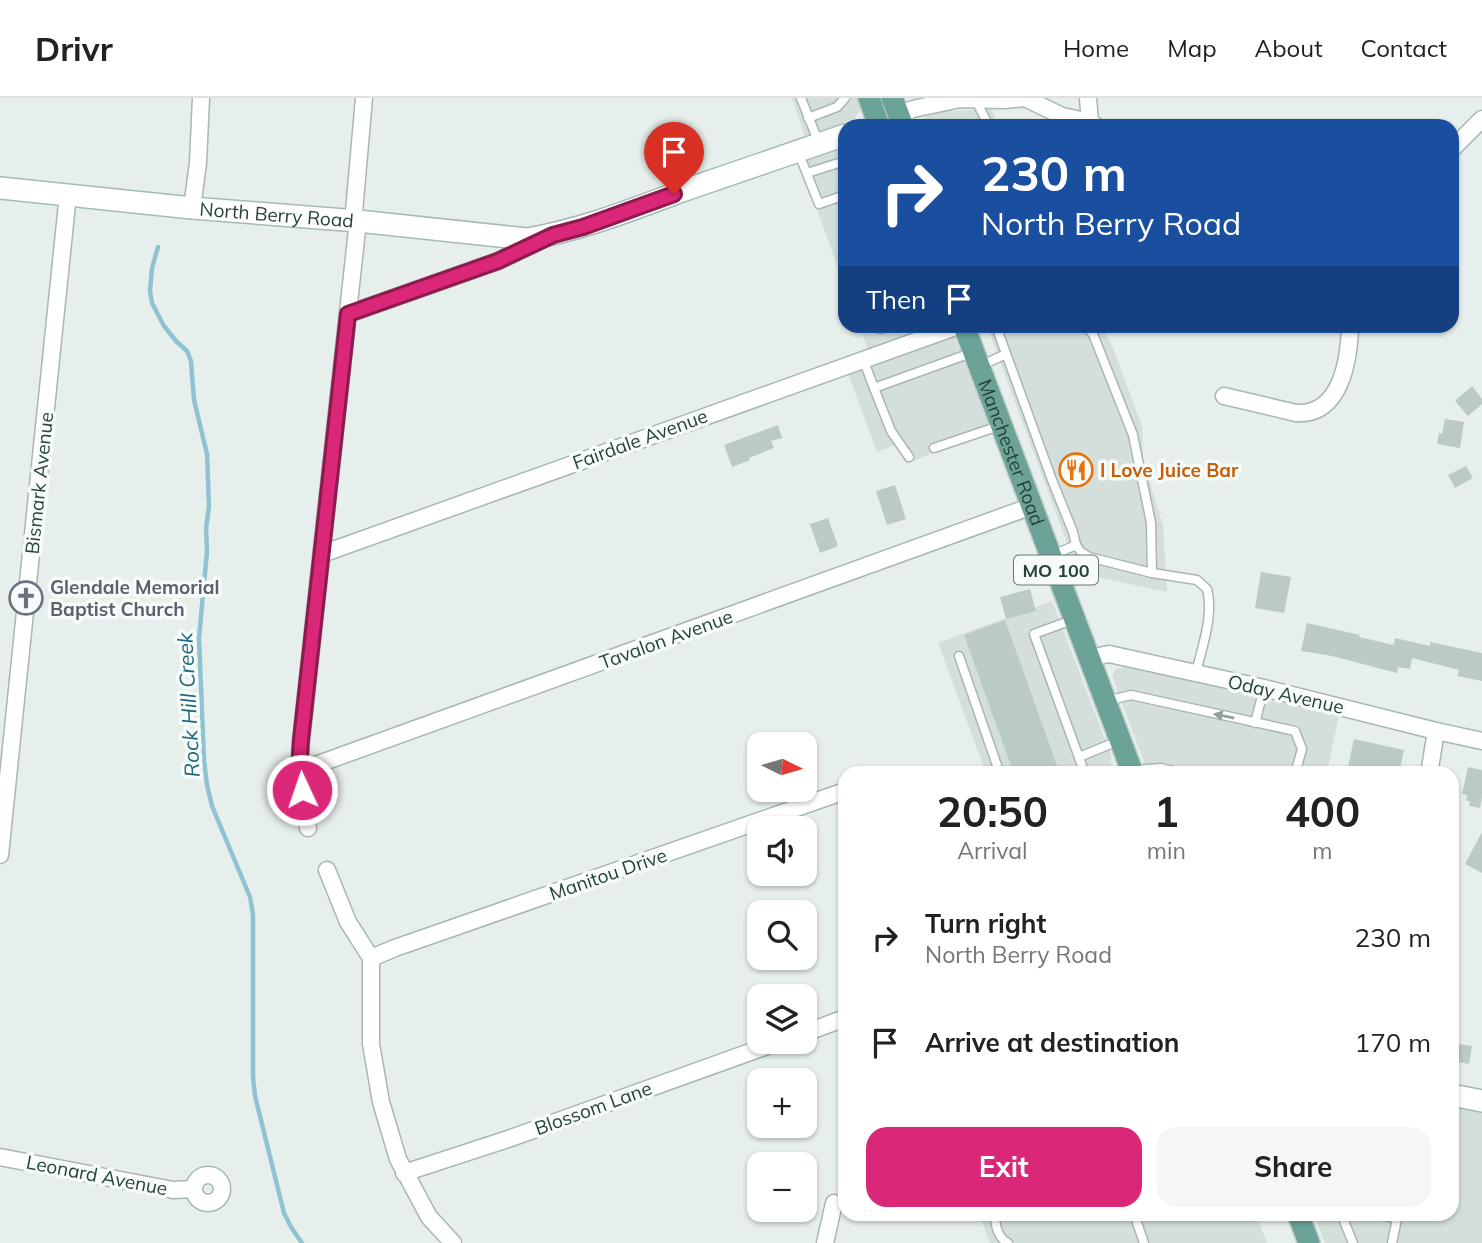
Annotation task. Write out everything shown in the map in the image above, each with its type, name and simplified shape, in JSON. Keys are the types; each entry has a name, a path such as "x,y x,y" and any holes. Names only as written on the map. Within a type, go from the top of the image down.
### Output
{"main road":[{"path":"869,98 887,119"},
{"name":"North Berry Road","path":"0,188 527,239 583,227 838,137"},
{"name":"Manchester Road","path":"967,333 1131,766"},
{"path":"1459,1096 1482,1101"},
{"path":"1301,1221 1309,1243"}],"street":[{"path":"192,208 198,163 200,98"},
{"path":"308,828 299,771 358,221 355,212 364,98"},
{"path":"887,119 913,109 965,99 1025,98 1074,119"},
{"path":"1088,98 1092,119"},
{"path":"1459,142 1482,119"},
{"name":"Bismark Avenue","path":"0,855 68,194"},
{"name":"North Berry Road","path":"348,314 498,261 553,235"},
{"name":"Fairdale Avenue","path":"323,554 938,333"},
{"path":"1224,396 1296,413 1311,412 1324,406 1336,390 1347,360 1349,333"},
{"name":"Tavalon Avenue","path":"299,771 1032,506"},
{"name":"Oday Avenue","path":"1089,658 1109,654 1482,741"},
{"path":"1430,766 1436,731"},
{"name":"Manitou Drive","path":"371,958 838,793"},
{"path":"327,870 348,922 371,958 371,1044 381,1101 398,1159 429,1217 453,1243"},
{"path":"817,1028 838,1021"},
{"name":"Blossom Lane","path":"404,1173 508,1139 747,1053"},
{"name":"Leonard Avenue","path":"0,1157 173,1190 194,1189"},
{"path":"825,1243 834,1203"}],"lane":[{"path":"801,98 819,144"},
{"path":"808,118 837,107 845,98"},
{"path":"965,99 983,119"},
{"path":"798,151 819,204 838,197"},
{"path":"807,173 838,166"},
{"path":"998,333 1076,545 1081,552 1089,557 1152,573 1197,580 1207,589 1207,622 1196,673"},
{"path":"1092,333 1133,435 1151,523 1152,573"},
{"path":"874,388 977,359 1006,354"},
{"path":"863,359 891,431 909,457"},
{"path":"934,448 1002,425"},
{"path":"1051,556 1076,545"},
{"path":"1075,619 1034,634 1082,766"},
{"path":"959,656 997,766"},
{"path":"1255,723 1264,688"},
{"path":"1105,701 1130,695 1295,731 1302,749 1298,766"},
{"path":"1079,758 1120,740"},
{"path":"995,1221 999,1235 1008,1243"},
{"path":"1136,1221 1144,1243"},
{"path":"1345,1221 1353,1243"},
{"path":"1392,1243 1396,1221"}],"shaded area":[{"path":"792,98 861,98 861,110 855,118 838,119 838,124 805,137"},
{"path":"992,109 996,119 923,119 935,112"},
{"path":"838,147 838,268 799,161"},
{"path":"862,333 953,333 991,429 906,464 898,444 877,452 847,371 872,360"},
{"path":"990,333 1105,333 1142,426 1143,459 1163,526 1167,592 1078,573"},
{"path":"1052,601 1111,755 1112,766 983,766 938,643"},
{"path":"1125,667 1339,714 1328,766 1145,766 1112,676 1116,669"},
{"path":"1459,1105 1482,1110 1482,1243 1325,1243 1316,1221 1459,1221"},
{"path":"981,1221 1258,1221 1267,1243 990,1243"}],"building":[{"path":"1472,386 1482,399 1482,404 1468,416 1455,401"},
{"path":"1445,419 1464,422 1460,448 1437,444"},
{"path":"778,425 782,438 771,441 774,448 732,467 724,445"},
{"path":"1466,466 1473,478 1455,488 1448,475"},
{"path":"895,485 906,519 887,525 876,491"},
{"path":"828,518 838,546 820,553 810,524"},
{"path":"1261,572 1291,577 1284,613 1255,608"},
{"path":"1030,589 1036,611 1006,619 1000,597"},
{"path":"1005,620 1057,766 1011,766 964,635"},
{"path":"1307,623 1394,645 1395,638 1482,653 1482,681 1457,676 1459,670 1412,658 1410,669 1398,667 1397,673 1301,651"},
{"path":"1354,739 1404,750 1401,766 1348,766"},
{"path":"1468,767 1482,770 1480,808 1469,806 1467,795 1462,794"},
{"path":"1482,832 1482,873 1465,864"},
{"path":"1459,1044 1472,1046 1469,1064 1459,1062"}],"waterway":[{"name":"Rock Hill Creek","path":"158,247 152,268 152,303 164,326 187,351 191,361 194,400 207,454 209,506 199,638 207,785 212,806 250,897 253,915 255,1096 284,1213 302,1243"}],"place":[{"name":"I Love Juice Bar","path":"1076,470"},
{"name":"Glendale Memorial Baptist Church","path":"26,598"}],"route":[{"path":"302,790 299,771 301,740 348,314 498,261 553,235 674,194"}]}
